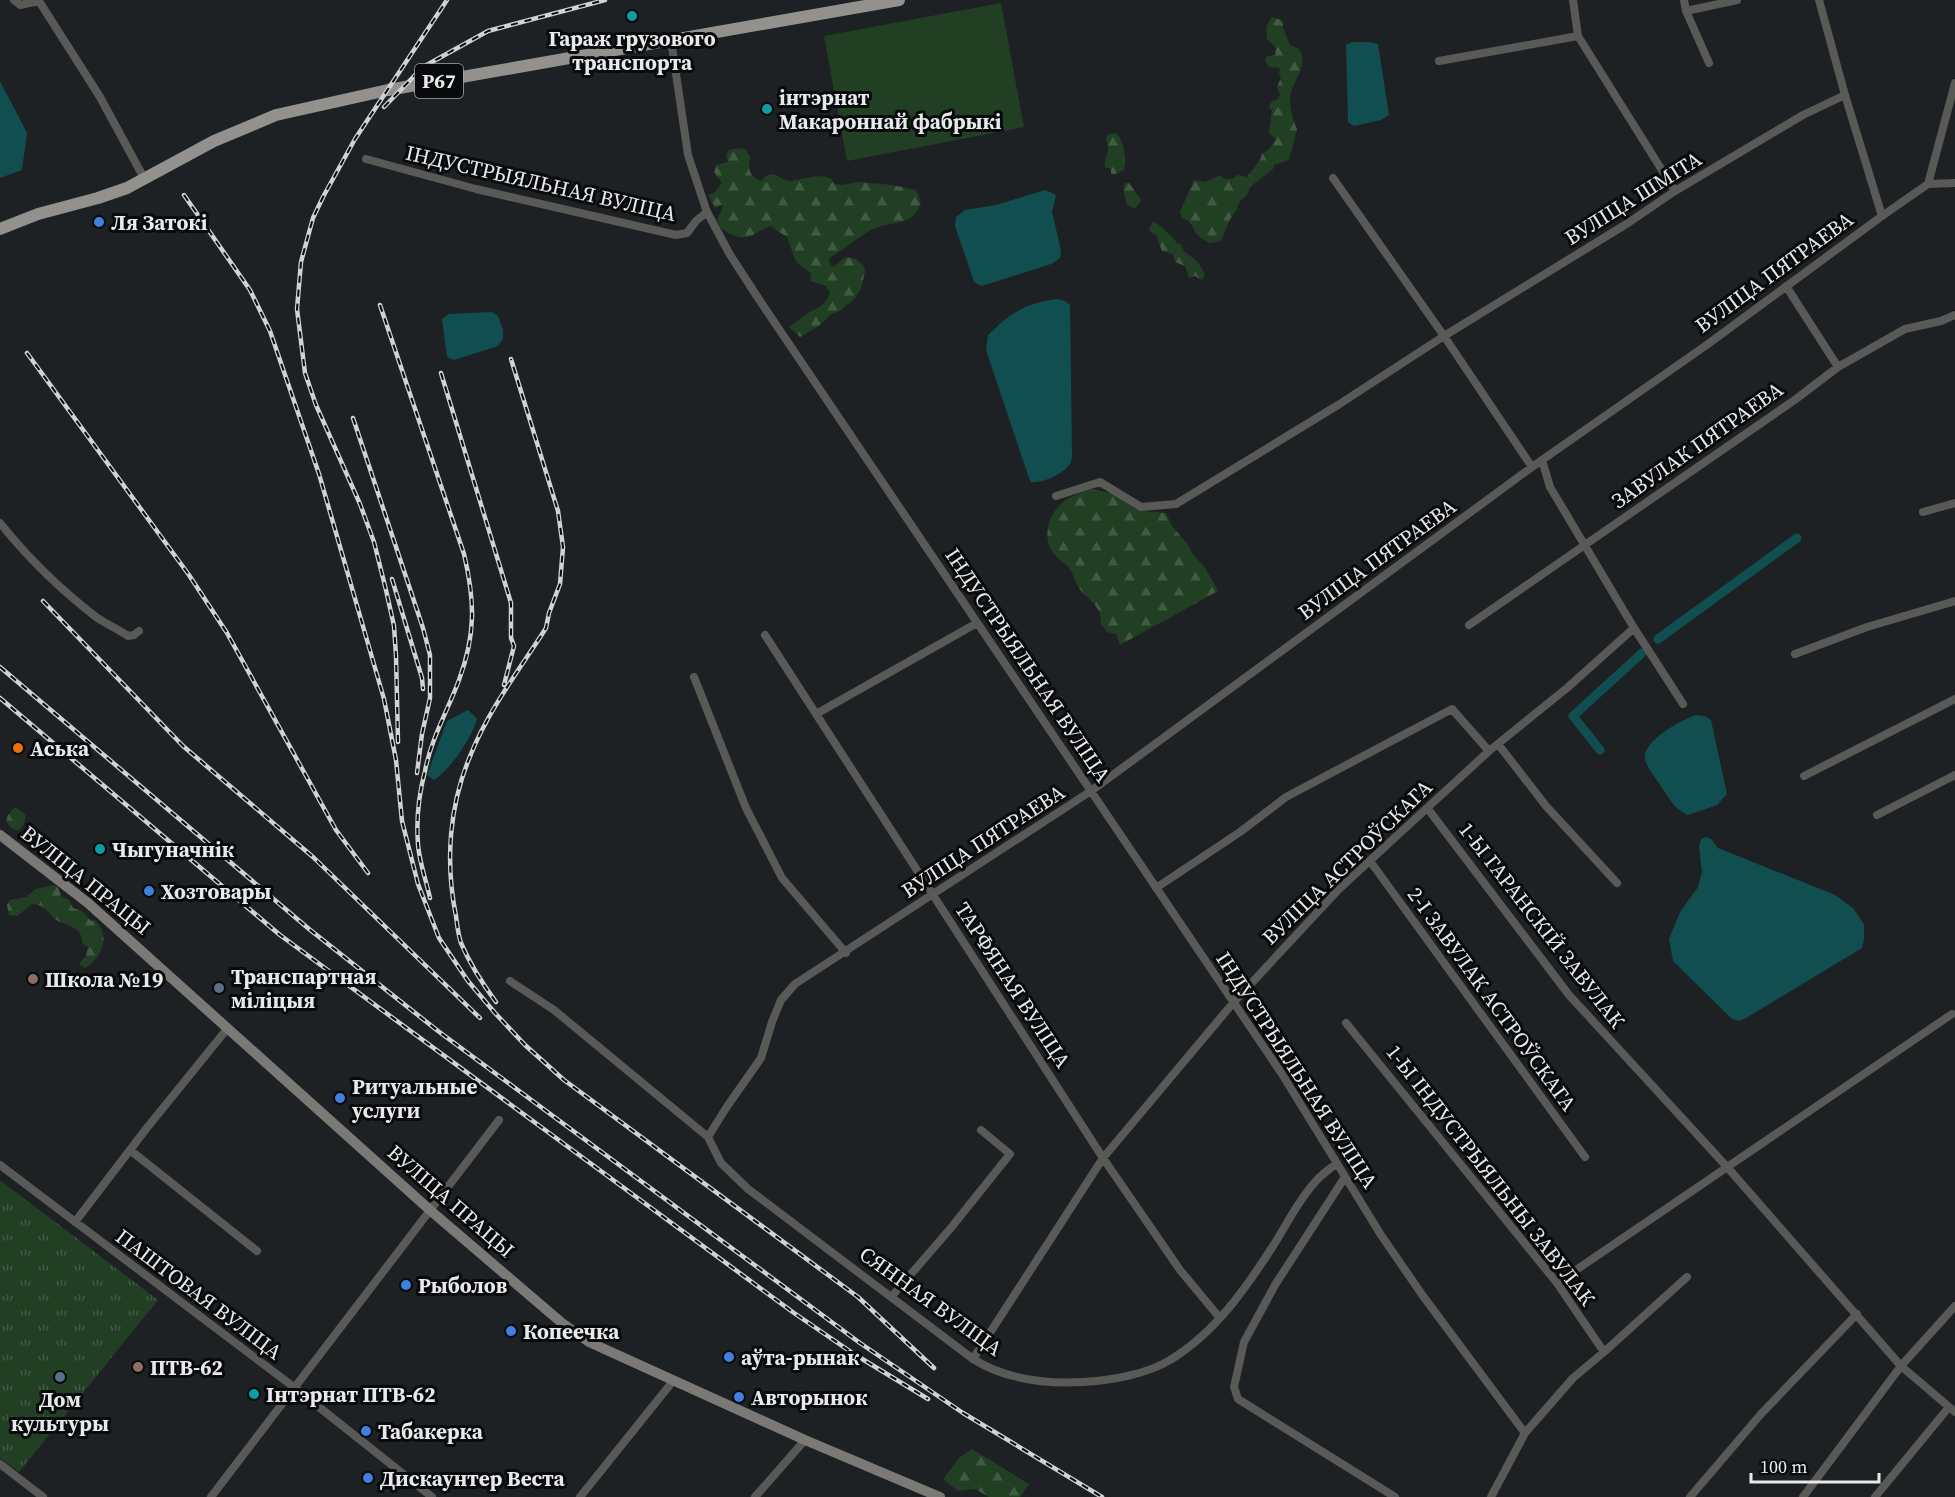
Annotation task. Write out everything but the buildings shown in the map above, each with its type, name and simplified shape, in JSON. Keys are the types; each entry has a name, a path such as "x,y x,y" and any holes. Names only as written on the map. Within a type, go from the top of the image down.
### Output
{"main road":[{"name":"Р67","path":"0,229 38,214 117,192 145,180 214,141 276,115 374,93 899,0"},
{"name":"ВУЛІЦА ПРАЦЫ","path":"0,835 88,903 431,1211 562,1323 588,1342 806,1440 940,1497"}],"street":[{"path":"14,0 20,5 39,1 100,97 145,180"},
{"path":"1573,0 1578,36 1675,191"},
{"path":"1684,0 1686,11 1709,63"},
{"path":"1686,11 1737,0"},
{"path":"1819,0 1882,216"},
{"path":"1439,60 1578,36"},
{"path":"671,40 688,155 707,212"},
{"path":"1955,83 1928,184 1955,183"},
{"name":"ВУЛІЦА ШМІТА","path":"1056,496 1100,482 1141,507 1176,504 1628,223 1675,191 1803,115 1845,95"},
{"name":"ІНДУСТРЫЯЛЬНАЯ ВУЛІЦА","path":"366,159 488,191 676,235 687,233 707,212 729,253 760,301 1282,1074 1381,1235 1525,1432"},
{"path":"1333,178 1444,336 1532,468"},
{"name":"ВУЛІЦА ПЯТРАЕВА","path":"708,1137 761,1058 781,1000 795,984 1092,791 1542,460 1708,344 1928,184"},
{"path":"1786,286 1838,367"},
{"name":"ЗАВУЛАК ПЯТРАЕВА","path":"1469,625 1796,399 1838,367 1905,329 1941,321 1955,315"},
{"path":"1542,460 1550,487 1634,628 1683,704"},
{"path":"1923,512 1955,503"},
{"path":"0,523 17,544 51,578 97,618 128,636 139,631"},
{"path":"1795,654 1867,627 1955,601"},
{"path":"816,714 977,623"},
{"name":"ВУЛІЦА АСТРОЎСКАГА","path":"973,1359 1103,1158 1233,1003 1309,919 1370,861 1489,751 1567,688 1634,628"},
{"name":"ТАРФЯНАЯ ВУЛІЦА","path":"765,635 1103,1158 1180,1270 1219,1317"},
{"path":"694,677 746,808 782,878 846,953"},
{"path":"1804,776 1955,699"},
{"path":"1156,888 1240,832 1286,797 1452,709 1489,751"},
{"path":"1498,744 1546,806 1617,883"},
{"path":"1877,815 1955,775"},
{"name":"1-Ы ГАРАНСКІЙ ЗАВУЛАК","path":"1428,809 1569,995 1728,1168 1901,1366 1952,1409"},
{"name":"2-І ЗАВУЛАК АСТРОЎСКАГА","path":"1370,861 1586,1157"},
{"name":"СЯННАЯ ВУЛІЦА","path":"510,981 554,1010 708,1137 721,1163 748,1189 973,1359 985,1367 1007,1375 1040,1382 1068,1383 1115,1378 1169,1362 1199,1340 1246,1288 1316,1181 1337,1163"},
{"path":"1557,1283 1952,1014"},
{"name":"1-Ы ІНДУСТРЫЯЛЬНЫ ЗАВУЛАК","path":"1346,1023 1557,1283 1604,1352"},
{"path":"75,1222 227,1029"},
{"path":"211,1497 500,1120"},
{"path":"892,1296 1010,1154 981,1130"},
{"path":"130,1150 257,1251"},
{"name":"ПАШТОВАЯ ВУЛІЦА","path":"0,1165 295,1388 432,1497"},
{"path":"1346,1177 1275,1285 1244,1342 1234,1387 1235,1394 1238,1399 1395,1497"},
{"path":"1491,1497 1525,1432 1573,1378 1687,1277"},
{"path":"1803,1497 1901,1366 1955,1306"},
{"path":"1689,1497 1761,1414 1857,1314"},
{"path":"580,1497 673,1381"},
{"path":"1875,1497 1952,1409"},
{"path":"755,1497 806,1440"},
{"path":"0,1464 44,1497"}],"green space":[{"path":"1001,3 1024,127 847,161 824,36"},
{"path":"1272,17 1283,21 1283,28 1290,45 1298,48 1303,59 1290,97 1290,106 1297,129 1292,150 1289,159 1274,165 1273,169 1250,187 1230,219 1221,241 1209,243 1197,234 1190,222 1182,218 1180,212 1194,180 1205,182 1221,175 1224,179 1232,179 1238,175 1247,177 1262,154 1276,139 1269,133 1272,110 1269,107 1271,102 1278,99 1280,95 1277,87 1281,78 1280,68 1269,67 1265,60 1267,56 1275,55 1276,48 1267,39 1266,27"},
{"path":"1116,133 1123,145 1125,166 1124,170 1111,174 1111,169 1105,167 1108,151 1106,139 1108,134"},
{"path":"745,149 750,157 751,174 761,181 767,175 773,174 789,181 819,176 832,179 833,183 842,185 859,182 892,185 916,190 921,203 910,218 873,229 829,258 833,267 846,257 856,259 864,266 861,289 854,299 841,310 830,315 819,326 800,337 789,327 825,301 830,293 826,286 810,281 811,273 796,262 787,237 770,226 747,237 730,234 723,230 717,220 723,206 715,208 708,195 714,193 722,183 714,172 716,165 728,162 726,155 728,150"},
{"path":"1125,183 1129,183 1141,200 1135,209 1127,205 1123,188"},
{"path":"1153,222 1181,244 1184,251 1199,263 1205,275 1202,280 1195,276 1189,278 1185,266 1175,262 1173,254 1162,251 1156,235 1150,232 1149,228"},
{"path":"1089,489 1113,493 1132,507 1144,511 1166,513 1172,526 1189,546 1192,554 1204,566 1218,591 1120,645 1116,634 1107,632 1101,624 1097,607 1081,591 1070,570 1054,553 1047,537 1049,522 1061,503"},
{"path":"15,807 25,814 24,824 18,831 10,827 6,821"},
{"path":"54,885 58,887 61,896 69,900 73,908 82,911 91,921 94,920 103,932 103,946 100,952 85,968 79,964 86,956 88,947 82,943 81,935 76,929 56,920 38,905 32,904 17,916 9,915 7,905 10,900 26,897 36,889"},
{"path":"0,1180 158,1300 19,1472 0,1458"},
{"path":"972,1449 1029,1484 1020,1497 989,1497 975,1489 958,1491 943,1479 959,1458"}],"water":[{"path":"1352,42 1378,44 1389,115 1381,120 1354,126 1348,122 1346,45"},
{"path":"0,81 27,133 22,170 0,178"},
{"path":"1045,190 1056,195 1052,212 1061,250 1060,258 1051,264 982,286 974,282 955,226 956,217 965,210 996,205"},
{"path":"1057,299 1070,305 1072,460 1059,474 1031,482 986,350 988,335 1019,310"},
{"path":"492,312 498,316 503,330 503,339 498,346 454,360 447,357 442,319 449,314"},
{"path":"468,710 477,719 470,735 460,753 434,780 427,775 447,721"},
{"path":"1696,715 1705,716 1711,720 1727,794 1717,805 1688,815 1673,803 1645,759 1646,752 1656,738 1672,726"},
{"path":"1706,837 1711,839 1718,848 1835,895 1853,908 1864,924 1862,948 1746,1018 1739,1021 1732,1019 1673,961 1669,939 1680,912 1698,887 1702,872 1699,847 1701,839"}],"waterway":[{"path":"1658,639 1797,538"},
{"path":"1600,750 1573,716 1642,653"}],"railway":[{"path":"398,742 394,626 386,590 374,542 360,504 316,405 305,373 297,309 301,262 313,218 323,197 355,139 447,0"},
{"path":"384,107 423,67 488,31 605,0"},
{"path":"184,195 250,290 270,331 319,474 384,699 396,760 402,821 418,884 439,938 468,981 495,1013 525,1045 564,1080 858,1297 934,1368"},
{"path":"380,305 464,554 472,602 469,648 455,691 431,748 420,798 417,825 419,850 430,898"},
{"path":"27,353 189,575 227,633 336,830 368,873"},
{"path":"496,1002 472,966 459,936 450,854 454,813 464,773 478,737 546,628 560,584 563,547 558,511 511,359"},
{"path":"441,373 511,603 511,638 514,646 504,685"},
{"path":"353,418 430,655 430,698 417,773"},
{"path":"392,579 422,678 423,689"},
{"path":"43,601 183,746 313,857 480,1018"},
{"path":"0,667 309,929 438,1031 860,1343 963,1413 1102,1497"},
{"path":"0,698 280,935 794,1313 854,1354 928,1399"}],"place":[{"name":"Гараж грузового транспорта","path":"632,16"},
{"name":"інтэрнат Макароннай фабрыкі","path":"767,109"},
{"name":"Ля Затокі","path":"99,222"},
{"name":"Аська","path":"18,748"},
{"name":"Чыгуначнік","path":"100,849"},
{"name":"Хозтовары","path":"149,891"},
{"name":"Школа №19","path":"33,979"},
{"name":"Транспартная міліцыя","path":"219,988"},
{"name":"Ритуальные услуги","path":"340,1098"},
{"name":"Рыболов","path":"406,1285"},
{"name":"Копеечка","path":"511,1331"},
{"name":"аўта-рынак","path":"729,1357"},
{"name":"ПТВ-62","path":"138,1367"},
{"name":"Дом культуры","path":"60,1377"},
{"name":"Інтэрнат ПТВ-62","path":"254,1394"},
{"name":"Авторынок","path":"739,1397"},
{"name":"Табакерка","path":"366,1431"},
{"name":"Дискаунтер Веста","path":"368,1478"}]}
